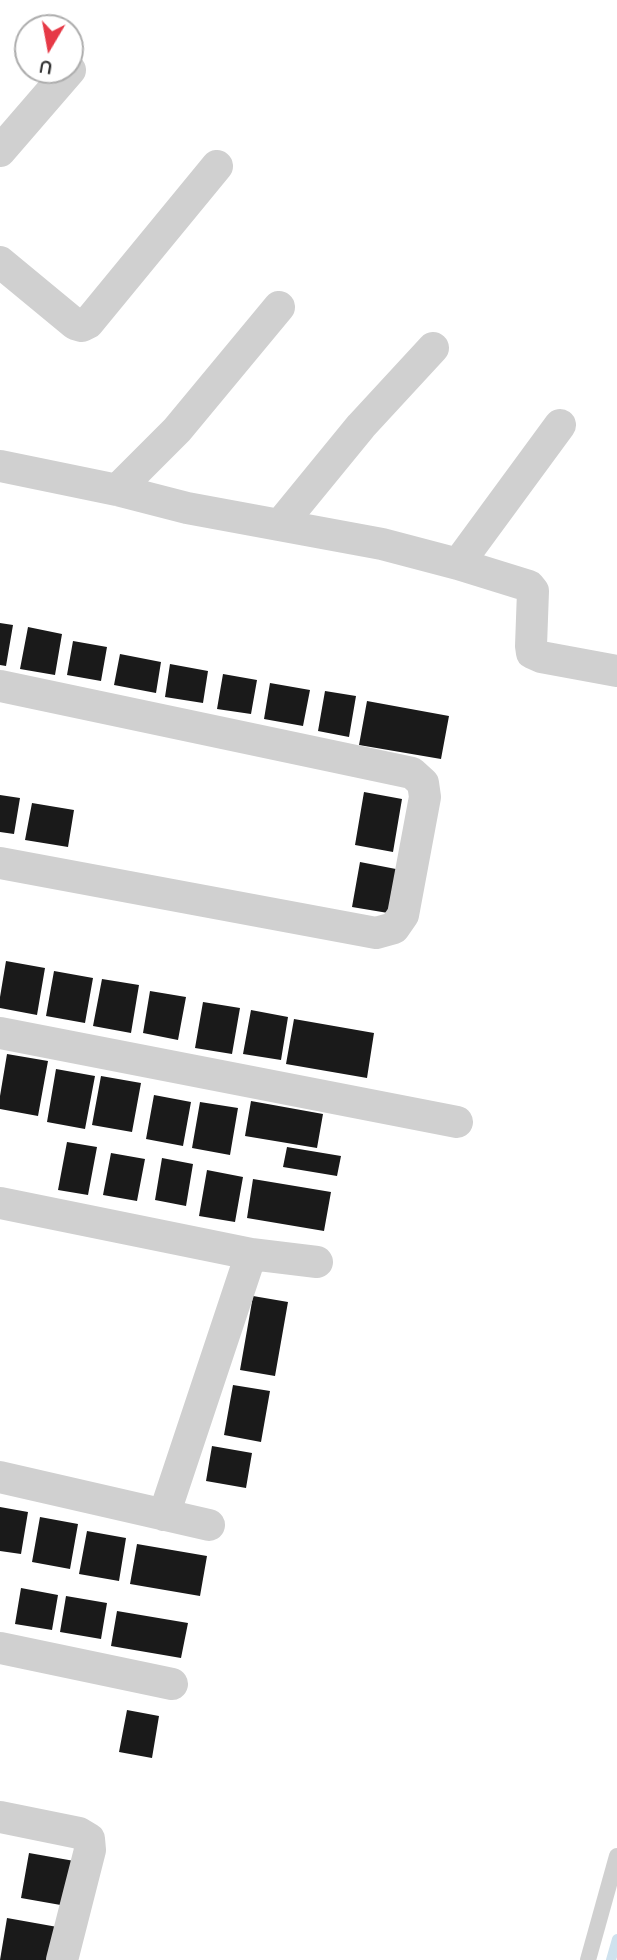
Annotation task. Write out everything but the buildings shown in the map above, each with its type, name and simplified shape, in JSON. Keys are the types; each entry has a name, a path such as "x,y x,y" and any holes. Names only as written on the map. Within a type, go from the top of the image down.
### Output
{"street":[{"path":"0,151 57,84"},
{"path":"0,262 75,324 82,326 88,323 217,166"},
{"path":"117,490 177,430 279,307"},
{"path":"280,525 361,426 433,348"},
{"path":"458,564 560,425"},
{"path":"0,466 117,490 187,508 382,544 458,564 531,588 533,653 541,657 617,671"},
{"path":"0,686 412,772 423,783 425,797 403,915 394,928 376,933 0,863"},
{"path":"0,1032 457,1122"},
{"path":"0,1203 251,1254 317,1262"},
{"path":"164,1515 251,1254"},
{"path":"0,1478 208,1525"},
{"path":"0,1648 173,1684"},
{"path":"0,1817 79,1833 89,1839 90,1850 62,1960"}],"lane":[{"path":"588,1960 617,1856"}],"waterway":[{"path":"611,1960 617,1939"}]}
